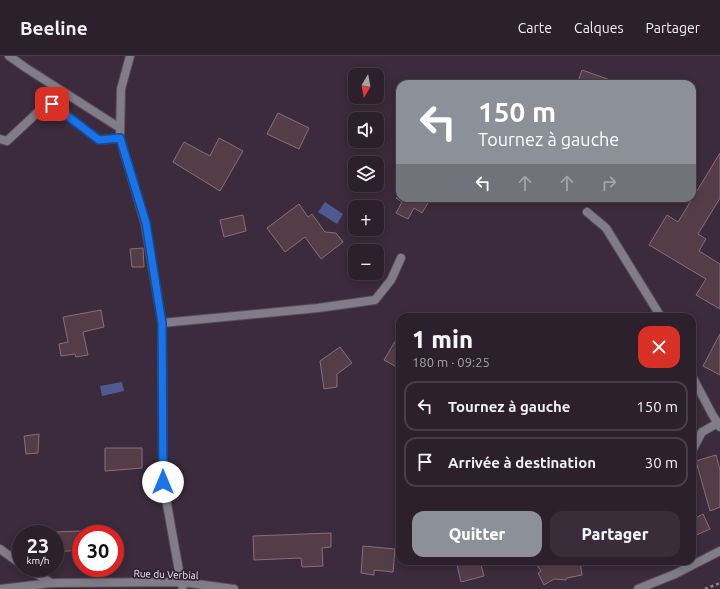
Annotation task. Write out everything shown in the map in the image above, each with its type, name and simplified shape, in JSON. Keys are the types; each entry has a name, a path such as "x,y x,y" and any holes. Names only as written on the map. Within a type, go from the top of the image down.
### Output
{"street":[{"path":"9,56 120,128"},
{"path":"130,56 122,88 120,138 146,223 162,323 163,482 182,586"},
{"path":"0,139 6,141 39,111 52,104 99,140 120,138"},
{"path":"587,212 606,228 659,313"},
{"path":"162,323 318,308 375,300 391,280 401,258"},
{"path":"696,383 719,425 702,432 696,437"},
{"path":"0,549 12,558"},
{"path":"696,563 720,551"},
{"path":"638,589 693,565"},
{"path":"42,577 51,583"},
{"name":"Rue du Verbial","path":"1,589 51,583 182,586 234,589"}],"path":[{"path":"705,589 720,583"}],"water":[{"path":"325,202 343,214 337,224 318,212"},
{"path":"122,382 124,391 102,396 100,386"}],"building":[{"path":"582,70 610,80 578,80"},
{"path":"278,113 309,128 299,149 267,134"},
{"path":"219,138 243,151 220,191 173,162 184,142 210,156"},
{"path":"720,153 720,198 698,234 706,239 699,251 720,264 720,309 696,295 706,279 649,245 667,215 678,222 690,202 696,202 696,192"},
{"path":"402,202 429,202 422,213 414,208 408,219 396,213"},
{"path":"299,204 308,217 312,214 325,232 336,233 343,242 321,259 305,237 285,252 267,228"},
{"path":"243,215 246,231 224,237 220,220"},
{"path":"143,248 144,267 132,267 130,249"},
{"path":"101,310 104,327 83,332 88,355 76,357 75,354 61,356 59,344 68,342 63,317"},
{"path":"720,334 720,375 703,366"},
{"path":"396,340 396,367 384,360"},
{"path":"340,347 352,363 337,374 337,387 324,389 320,361"},
{"path":"39,434 38,453 26,454 24,436"},
{"path":"105,448 142,448 142,468 105,471"},
{"path":"716,455 720,470 720,507 710,511 696,461"},
{"path":"703,514 710,529 696,535 696,518"},
{"path":"72,531 72,551 64,551 64,532"},
{"path":"331,533 331,547 322,548 323,566 302,567 301,558 254,560 253,536"},
{"path":"363,546 395,549 393,572 374,570 374,575 361,573"},
{"path":"457,565 481,565 484,576 461,582"},
{"path":"537,565 581,565 582,575 567,578 566,580 554,579 544,585 538,573 541,571"}],"route":[{"path":"52,104 99,140 120,138 146,223 162,323 163,482"}]}
